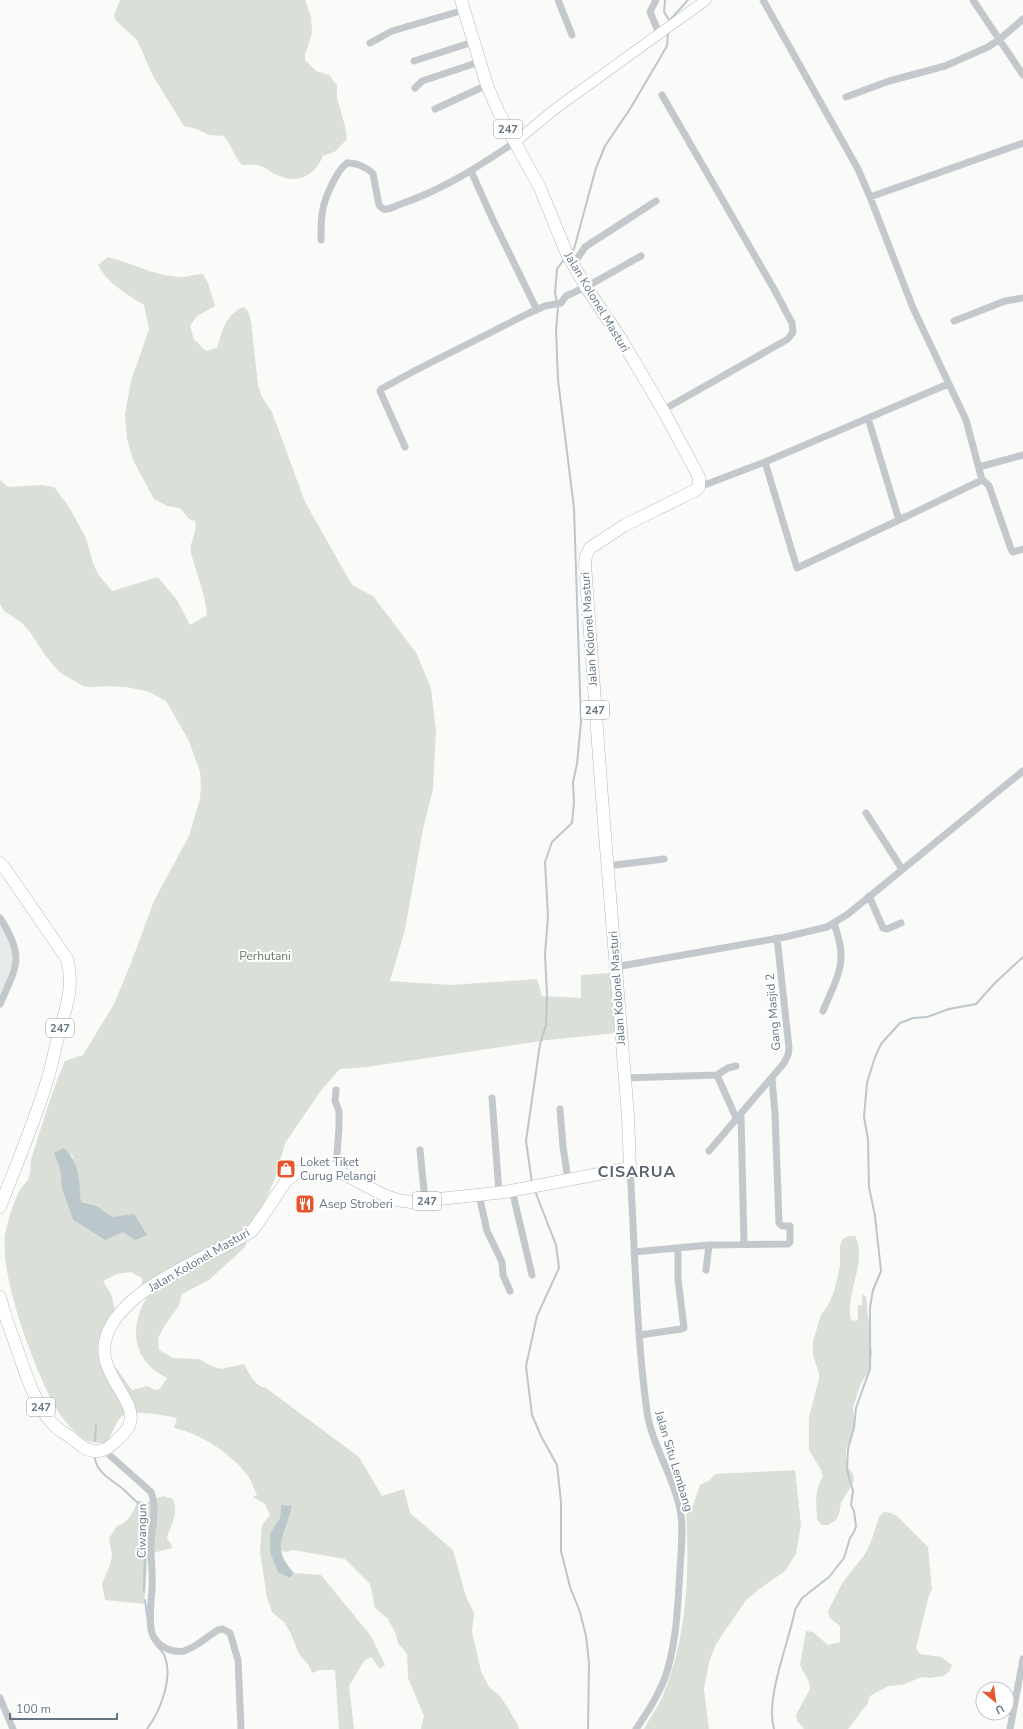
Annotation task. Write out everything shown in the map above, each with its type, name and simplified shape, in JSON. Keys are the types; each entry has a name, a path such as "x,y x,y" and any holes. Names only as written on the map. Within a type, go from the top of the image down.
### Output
{"main road":[{"name":"Jalan Kolonel Masturi","path":"104,1451 121,1437 130,1424 130,1414 127,1401 112,1379 105,1356 107,1334 112,1325 124,1308 135,1298 158,1282 252,1231 286,1181 297,1172 317,1166 330,1167 397,1200 411,1202 499,1193 630,1168 628,1116 607,866 585,564 586,556 590,548 625,526 687,495 699,487 699,477 663,410 570,260 540,188 499,113 487,85 462,5"},
{"name":"247","path":"0,863 67,959 71,974 68,1006 58,1036 47,1081 27,1141 0,1207"},
{"name":"247","path":"0,1297 22,1365 44,1412 52,1423 86,1449 104,1451"}],"street":[{"path":"558,0 572,35"},
{"path":"656,0 650,12 667,28"},
{"path":"321,240 322,214 327,198 342,167 347,163 354,164 373,174 379,205 384,209 404,204 430,193 471,171 515,142 555,109 706,0"},
{"path":"763,0 858,170 913,308 966,420 982,479 988,486 1011,549 1013,552 1023,549"},
{"path":"973,0 1023,75"},
{"path":"370,43 392,31 462,5"},
{"path":"846,97 889,81 945,66 988,47 1000,39 1023,19"},
{"path":"414,61 473,42"},
{"path":"415,88 422,81 479,62"},
{"path":"435,109 487,85"},
{"path":"662,95 774,289 792,323 793,332 788,339 663,410"},
{"path":"870,197 1023,143"},
{"path":"471,171 537,310"},
{"path":"570,260 585,247 656,201"},
{"path":"405,447 380,390 420,368 537,310 557,303 566,296 586,287 641,256"},
{"path":"954,321 1005,301 1023,298"},
{"path":"699,487 765,462 948,384"},
{"path":"868,418 899,520"},
{"path":"979,467 1023,455"},
{"path":"765,462 797,568 982,479"},
{"path":"615,967 777,938 827,927 869,896 1023,771"},
{"path":"866,813 902,869"},
{"path":"607,866 664,860"},
{"path":"869,896 883,928 887,929 901,923"},
{"path":"0,918 13,942 17,954 16,965 0,1004"},
{"path":"823,1011 838,974 841,958 834,923"},
{"name":"Gang Masjid 2","path":"709,1151 772,1078 784,1063 788,1055 789,1048 777,938"},
{"path":"624,1078 717,1075 728,1068 736,1066"},
{"path":"717,1075 739,1118 744,1244"},
{"path":"634,1252 709,1245 788,1244 790,1242 790,1226 782,1226 779,1223 775,1114 772,1078"},
{"path":"336,1090 335,1104 339,1111 336,1170"},
{"path":"492,1098 499,1193"},
{"path":"560,1109 568,1179"},
{"path":"420,1150 425,1201"},
{"name":"Jalan Situ Lembang","path":"630,1168 634,1252 647,1414 653,1436 676,1496 681,1522 677,1621 668,1667 662,1685 636,1729"},
{"path":"518,1189 532,1275"},
{"path":"479,1195 487,1231 502,1262 503,1275 510,1291"},
{"path":"706,1270 709,1245"},
{"path":"640,1335 684,1328 678,1279 678,1248"},
{"name":"Ciwangun","path":"104,1451 151,1492 154,1507 151,1546 151,1629 153,1636 168,1650 185,1651 218,1630 223,1629 230,1633 238,1660 241,1729"},
{"path":"1010,1729 1023,1659"},
{"path":"0,1698 13,1729"}],"shaded area":[{"path":"0,925 8,938 12,952 12,964 0,999"},
{"path":"63,1148 73,1159 78,1172 81,1202 97,1206 112,1217 134,1214 147,1235 135,1240 123,1232 105,1240 73,1220 62,1189 60,1169 54,1153"},
{"path":"281,1505 292,1506 281,1540 282,1555 294,1573 290,1578 278,1572 270,1552 270,1534 280,1518"}],"green space":[{"path":"120,0 305,0 311,17 312,32 305,53 305,60 316,71 329,75 337,85 337,98 347,139 336,151 323,156 315,169 304,177 298,179 285,178 259,165 242,165 224,136 209,135 197,129 184,126 153,76 137,40 116,21 114,15"},
{"name":"Perhutani","path":"108,257 169,276 181,277 203,274 208,283 215,306 197,316 190,326 194,339 206,351 217,348 226,324 233,314 244,307 248,311 251,321 258,385 262,397 272,412 305,502 352,585 373,596 417,654 431,689 436,731 433,789 423,829 405,930 390,981 451,985 537,979 542,996 581,998 581,975 611,973 615,1033 548,1040 367,1067 340,1069 322,1089 285,1143 275,1179 244,1248 209,1280 182,1294 179,1305 158,1338 159,1350 173,1358 199,1359 211,1366 221,1369 244,1364 253,1379 259,1385 266,1388 359,1457 382,1496 404,1489 410,1513 453,1550 466,1597 474,1613 472,1632 481,1671 489,1687 501,1697 519,1729 421,1729 424,1716 408,1678 407,1654 398,1643 396,1634 388,1619 375,1608 370,1584 345,1559 293,1550 287,1552 280,1551 281,1539 292,1507 281,1505 280,1518 270,1535 290,1578 294,1573 321,1575 371,1636 385,1665 380,1669 371,1657 364,1661 349,1686 354,1729 339,1729 335,1670 320,1670 312,1673 308,1664 299,1654 291,1634 284,1622 272,1612 267,1598 260,1553 262,1525 270,1515 265,1504 253,1497 257,1495 248,1476 233,1460 215,1446 195,1435 174,1428 177,1418 148,1413 125,1414 117,1422 105,1443 89,1441 79,1436 66,1422 53,1403 36,1366 13,1297 5,1253 5,1235 14,1202 29,1177 32,1156 55,1085 65,1061 83,1055 114,1004 154,901 189,836 200,799 200,772 189,741 166,701 147,691 126,687 83,686 59,672 45,655 30,632 21,622 4,611 0,604 0,480 8,487 42,485 54,487 69,507 86,538 93,563 98,574 112,591 158,577 177,600 190,625 207,615 204,596 191,553 191,544 196,525 195,521 189,519 180,508 167,506 154,499 133,460 127,439 125,414 131,381 149,329 144,305 112,283 98,265","holes":["54,1153 72,1155 78,1171 81,1202 97,1206 112,1217 134,1215 105,1240 73,1220 62,1189 60,1169","131,1272 142,1278 142,1284 147,1297 137,1321 137,1343 147,1363 167,1378 160,1389 155,1390 147,1386 132,1390 111,1361 111,1320 115,1309 111,1294 103,1281 117,1274"]},
{"path":"848,1236 855,1236 859,1256 851,1299 851,1320 857,1321 858,1305 862,1305 862,1294 866,1297 872,1353 870,1369 861,1383 853,1408 855,1429 846,1449 849,1469 853,1474 854,1481 841,1503 836,1520 828,1525 821,1525 817,1519 816,1499 818,1487 823,1476 809,1450 809,1417 819,1379 819,1373 813,1356 813,1341 821,1315 834,1292 840,1266 840,1246 842,1240"},
{"path":"795,1470 801,1525 796,1554 785,1571 746,1600 716,1644 709,1662 704,1689 709,1729 644,1729 661,1700 676,1656 681,1632 686,1585 686,1515 692,1508 700,1485 710,1480 715,1474"},
{"path":"163,1496 173,1499 175,1505 175,1515 167,1538 173,1548 148,1554 144,1604 105,1600 102,1584 110,1565 112,1555 109,1538 117,1526 128,1519 138,1500 145,1503"},
{"path":"884,1512 897,1516 928,1547 932,1589 929,1595 916,1648 920,1654 941,1657 952,1665 949,1672 943,1676 929,1678 922,1677 902,1685 889,1686 870,1696 868,1703 848,1729 804,1729 797,1721 796,1715 810,1689 809,1682 800,1665 806,1631 813,1632 828,1645 840,1642 840,1626 830,1618 828,1611 843,1582 865,1554 871,1542 879,1517"}],"waterway":[{"path":"665,0 664,12 670,21"},
{"path":"670,20 688,0"},
{"path":"571,252 574,249 596,168 605,146 630,109 667,46 668,32"},
{"path":"532,1183 526,1141 540,1044 546,1025 547,995 545,954 548,916 545,862 552,842 572,823 574,803 573,782 577,764 581,722 574,508 558,380 556,330 558,308 555,293 557,269 565,258"},
{"path":"774,1729 772,1716 775,1686 795,1610 802,1598 829,1577 844,1558 850,1538 856,1526 854,1511 851,1505 853,1491 847,1470 848,1449 854,1428 856,1408 870,1369 870,1307 873,1290 881,1271 875,1216 869,1187 868,1139 864,1117 867,1083 875,1057 881,1044 900,1023 913,1018 927,1017 949,1009 976,1004 995,983 1023,957"},
{"path":"535,1191 556,1245 559,1268 537,1316 526,1366 532,1415 541,1436 557,1465 561,1502 561,1551 570,1587 580,1612 586,1636 589,1663 588,1729"},
{"path":"95,1441 96,1425"},
{"path":"95,1458 99,1468 106,1476 146,1508 144,1592"},
{"path":"145,1600 147,1616"},
{"path":"147,1729 161,1704 167,1675 167,1665 164,1655 155,1644"}],"place":[{"name":"Loket Tiket Curug Pelangi","path":"286,1169"},
{"name":"Asep Stroberi","path":"305,1204"}],"district":[{"name":"CISARUA","path":"637,1171"}]}
